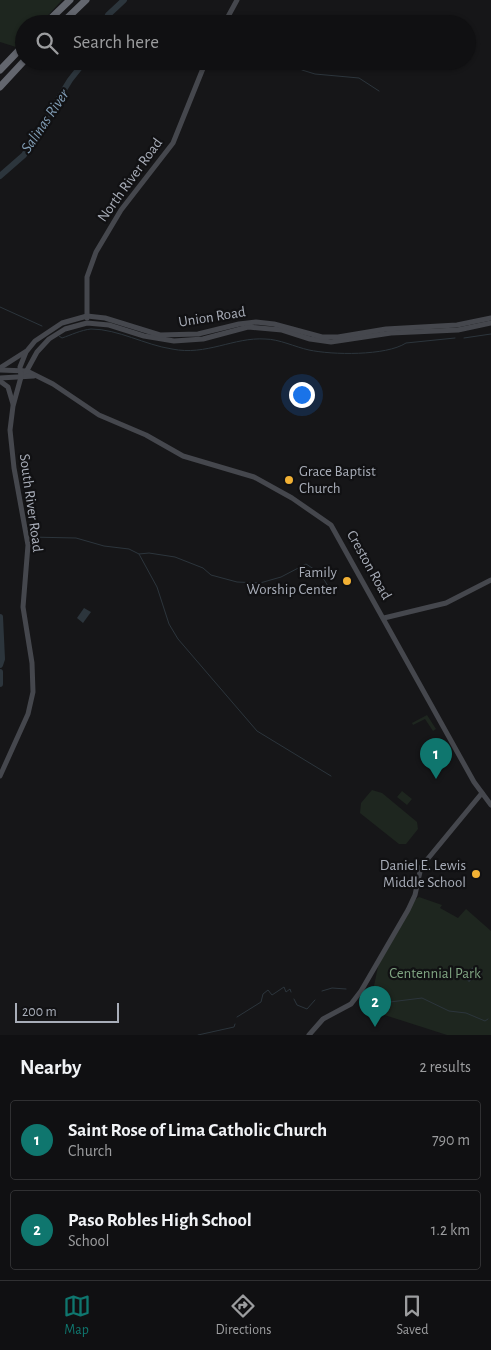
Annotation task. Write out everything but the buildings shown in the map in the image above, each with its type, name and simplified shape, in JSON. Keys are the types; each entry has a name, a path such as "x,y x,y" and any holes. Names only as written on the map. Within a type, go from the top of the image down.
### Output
{"highway":[{"path":"54,15 70,0"},
{"path":"70,15 86,0"},
{"path":"0,66 15,52"},
{"path":"0,70 15,53"},
{"path":"0,87 16,70"}],"main road":[{"path":"229,15 237,0"},
{"name":"North River Road","path":"88,323 87,277 96,252 121,210 173,143 202,70"},
{"path":"0,369 13,362 30,346 57,326 87,316"},
{"name":"Union Road","path":"87,316 105,318 160,335 198,334 256,322 274,324 322,337 338,337 386,330 457,326 491,318"},
{"path":"21,377 27,372 37,352 49,339 65,329 88,323"},
{"name":"Union Road","path":"88,323 108,325 144,336 174,341 197,340 248,327 282,330 310,339 331,342 391,333 458,330 491,323"},
{"path":"21,377 20,370 30,346"},
{"name":"Creston Road","path":"0,369 20,370 53,384 99,415 146,435 183,456 254,477 324,519 338,534 432,708 491,805"},
{"name":"Creston Road","path":"0,380 34,376"},
{"name":"South River Road","path":"0,776 26,720 33,692 32,663 23,607 28,545 11,447 13,406 21,377"},
{"path":"0,380 8,388 13,406"},
{"path":"384,618 446,604 491,580"},
{"path":"309,1035 324,1018 343,1009 358,995 408,910 415,895 421,867 482,793"}],"green space":[{"path":"0,0 62,0 48,15 15,15 15,47 0,42"},
{"path":"427,715 436,729 433,731 425,719 413,725 412,723"},
{"path":"372,790 382,793 417,822 418,829 406,844 399,844 360,813 361,803"},
{"path":"402,791 412,799 407,805 397,797"},
{"name":"Centennial Park","path":"419,897 442,905 440,908 458,918 466,909 491,931 491,1035 447,1035 369,1010 380,957 413,901"}],"shaded area":[{"path":"84,608 91,612 83,623 77,618"},
{"path":"475,966 483,971 479,979 475,977 469,982 466,979 469,970"}],"waterway":[{"name":"Salinas River","path":"108,15 124,0"},
{"name":"Salinas River","path":"0,176 24,155 78,70"},
{"path":"302,70 315,74 359,78 379,91"},
{"path":"0,307 42,326"},
{"path":"59,336 62,338 80,331 101,330 121,334 162,347 184,350 197,350 253,339 270,339 309,350 331,353 373,352 406,343 455,338"},
{"path":"464,338 491,334"},
{"path":"29,537 76,538 104,546 129,549 139,554 149,553 175,557 203,568 211,575 237,582 260,583 281,577 306,564 320,573 331,591"},
{"path":"139,554 157,587 169,624 178,639 257,731 331,776"},
{"name":"Salinas River","path":"0,617 2,659 0,665"},
{"name":"Salinas River","path":"0,672 0,684"},
{"path":"237,1017 261,1002 263,994 268,990 272,995 284,987 286,992 290,989 291,992"},
{"path":"322,991 332,988 346,989"},
{"path":"366,996 382,1003 422,998 449,1011 466,1013 485,1021 488,1019"},
{"path":"294,999 297,1005 307,1009 315,1000"},
{"path":"198,1035 234,1027 235,1024"}],"place":[{"name":"Grace Baptist Church","path":"289,480"},
{"name":"Family Worship Center","path":"347,581"},
{"name":"Saint Rose of Lima Catholic Church","path":"436,779"},
{"name":"Daniel E. Lewis Middle School","path":"476,874"},
{"name":"Paso Robles High School","path":"375,1027"}]}
